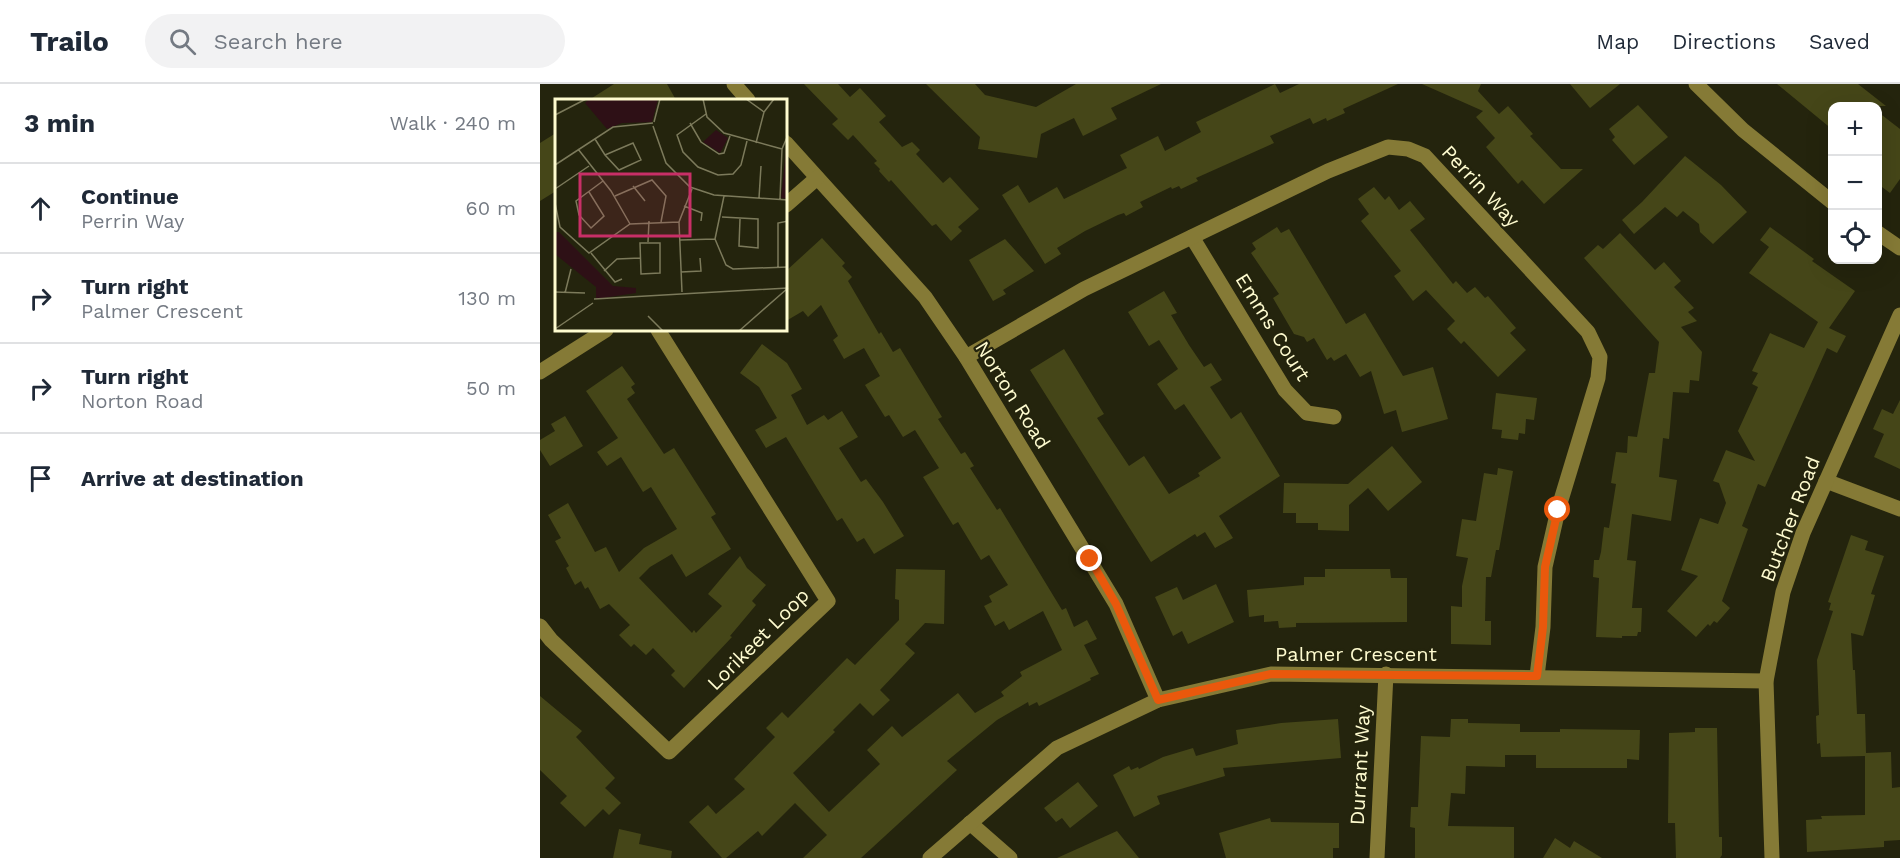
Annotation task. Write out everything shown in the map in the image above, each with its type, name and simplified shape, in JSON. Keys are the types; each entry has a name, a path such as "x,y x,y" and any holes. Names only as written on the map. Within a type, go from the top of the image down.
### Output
{"street":[{"path":"734,84 747,99"},
{"path":"1696,84 1743,130 1828,198"},
{"name":"Norton Road","path":"788,145 925,297 966,357 1116,604 1158,700"},
{"name":"Perrin Way","path":"966,357 1084,289 1328,171 1388,147 1408,149 1425,156 1588,332 1600,357 1598,378 1558,510 1545,567 1543,627 1537,676"},
{"path":"788,204 817,178"},
{"path":"1882,236 1900,248"},
{"name":"Emms Court","path":"1192,237 1285,390 1307,413 1334,417"},
{"name":"Butcher Road","path":"1772,858 1766,681 1783,592 1795,553 1900,315"},
{"path":"540,372 603,332"},
{"name":"Lorikeet Loop","path":"540,626 551,640 669,752 828,601 659,332"},
{"path":"1826,481 1900,509"},
{"name":"Palmer Crescent","path":"930,858 1058,748 1158,700 1271,674 1766,681"},
{"name":"Durrant Way","path":"1377,858 1386,674"},
{"path":"970,823 1010,858"}],"building":[{"path":"614,84 667,84 675,99 591,99"},
{"path":"804,84 838,84 850,97 860,88 886,116 879,122 902,147 912,142 920,150 916,154 943,183 950,177 979,209 958,227 962,231 951,241 936,224 932,226 891,180 889,182 879,171 880,169 874,163 877,161 853,135 848,140 832,124 838,119"},
{"path":"926,84 975,84 985,95 1036,107 1076,84 1161,84 1111,108 1117,119 1083,136 1074,118 1041,134 1037,158 978,149 980,137"},
{"path":"1275,84 1280,93 1299,84 1398,84 1343,109 1345,113 1327,121 1326,118 1313,124 1310,118 1270,136 1274,143 1196,178 1198,181 1181,189 1179,186 1172,189 1171,187 1140,202 1143,207 1126,216 1124,213 1118,215 1057,248 1061,254 1045,264 1002,195 1018,185 1029,203 1057,187 1064,199 1127,168 1120,155 1158,136 1165,151 1201,132 1196,122"},
{"path":"1422,84 1481,84 1478,91 1499,114 1508,106 1533,134 1530,136 1561,169 1583,169 1544,204 1522,180 1518,184 1486,147 1495,138 1476,117 1483,111"},
{"path":"1570,84 1620,84 1590,108"},
{"path":"1777,84 1858,84 1881,102 1828,102 1828,126"},
{"path":"1638,105 1668,137 1634,165 1612,140 1615,137 1609,129"},
{"path":"1882,115 1900,129 1900,179 1890,193 1882,187"},
{"path":"555,134 555,192 540,201 540,143"},
{"path":"1685,156 1721,185 1747,212 1713,244 1700,232 1699,224 1683,211 1677,217 1665,207 1634,234 1622,220"},
{"path":"1374,187 1385,200 1389,196 1399,210 1410,201 1425,219 1410,230 1453,284 1456,281 1467,293 1475,287 1485,298 1488,296 1516,328 1510,333 1526,350 1498,377 1464,341 1461,344 1447,329 1455,321 1426,290 1413,301 1394,276 1401,271 1361,221 1369,214 1358,199"},
{"path":"1277,227 1281,233 1289,229 1346,324 1365,313 1403,376 1433,367 1448,419 1402,432 1396,410 1384,414 1371,371 1360,377 1346,354 1334,361 1331,357 1327,360 1314,338 1307,342 1304,337 1294,334 1273,298 1279,294 1251,253 1256,249 1252,243"},
{"path":"1770,227 1814,259 1812,261 1855,291 1829,328 1846,336 1837,353 1827,348 1765,487 1758,484 1742,526 1748,529 1722,601 1730,608 1717,623 1714,621 1710,626 1708,624 1696,637 1667,611 1698,576 1681,570 1700,518 1718,524 1726,503 1719,483 1713,481 1726,450 1755,461 1738,431 1758,387 1752,384 1758,373 1752,371 1770,333 1804,348 1818,322 1749,273 1769,247 1760,240"},
{"path":"1620,233 1655,270 1664,262 1681,281 1674,287 1694,308 1688,312 1697,321 1681,327 1702,352 1699,381 1690,380 1689,393 1673,392 1669,439 1663,438 1659,477 1677,480 1671,521 1632,514 1627,560 1636,561 1632,608 1642,608 1641,632 1638,632 1637,636 1622,636 1622,638 1596,637 1599,578 1593,577 1594,560 1599,560 1604,527 1609,528 1616,484 1611,483 1616,452 1627,453 1628,436 1637,437 1649,373 1655,373 1659,342 1584,258 1598,245 1603,249"},
{"path":"822,238 845,263 842,266 852,277 848,281 879,334 881,332 893,352 900,348 942,417 938,419 961,454 965,452 974,466 970,468 997,510 1000,508 1062,610 1066,608 1074,627 1087,620 1097,639 1084,645 1099,674 1039,706 1037,702 1029,706 1028,702 997,720 947,761 957,770 861,858 803,858 827,835 795,803 762,836 758,831 726,858 722,858 689,822 708,805 716,814 745,789 734,779 775,737 766,728 782,712 788,718 847,658 855,665 899,620 899,600 895,599 896,569 945,570 944,624 925,623 905,644 915,653 880,690 890,700 873,716 860,703 833,730 835,732 793,773 829,812 880,764 867,750 892,726 902,737 958,693 975,713 1004,696 1001,692 1022,676 1020,672 1062,650 1043,611 1009,630 1004,621 995,626 984,606 992,602 989,596 1008,585 989,555 981,560 958,522 953,525 923,477 939,468 915,430 903,437 889,415 885,417 865,385 880,376 864,348 844,359 833,340 838,336 821,305 808,317 803,311 788,320 788,269"},
{"path":"1005,239 1034,271 1003,290 1006,294 993,301 969,260"},
{"path":"1164,291 1177,313 1171,315 1189,345 1204,367 1211,363 1222,380 1210,387 1231,419 1241,412 1280,476 1219,516 1233,538 1215,548 1205,532 1197,537 1195,534 1151,562 1030,370 1064,349 1104,414 1097,418 1129,466 1144,456 1169,494 1200,476 1198,473 1221,458 1184,404 1175,410 1157,384 1178,369 1159,340 1149,346 1128,312"},
{"path":"762,344 787,363 802,389 791,395 807,425 824,415 828,420 842,411 858,437 839,448 861,482 866,479 883,502 904,536 874,554 864,538 857,542 842,518 837,521 786,437 766,448 755,430 777,418 759,387 740,373"},
{"path":"622,366 635,384 631,387 635,393 627,399 664,454 674,448 716,514 711,517 731,549 686,577 672,554 650,567 639,578 692,633 694,630 696,633 722,606 708,594 740,556 747,568 766,585 752,601 756,605 730,636 732,637 684,688 671,675 675,671 653,648 646,655 634,644 631,647 619,635 630,625 609,604 600,609 588,587 585,589 581,581 575,585 566,568 569,566 555,541 561,538 548,515 568,503 595,552 606,547 619,572 644,548 677,529 651,487 643,492 621,457 607,466 597,452 618,438 586,391"},
{"path":"1496,393 1537,398 1534,420 1526,419 1525,434 1519,433 1518,440 1501,438 1502,430 1492,429"},
{"path":"1900,400 1900,469 1874,457 1884,434 1873,429 1882,409 1893,414"},
{"path":"565,416 583,446 550,466 540,450 540,440 555,431 551,424"},
{"path":"1392,446 1422,482 1388,511 1368,488 1349,505 1349,531 1318,530 1318,523 1296,523 1296,513 1283,513 1284,483 1348,484"},
{"path":"1498,468 1513,471 1499,550 1496,550 1491,577 1486,577 1485,621 1491,621 1491,645 1451,644 1451,606 1462,607 1462,586 1468,558 1456,556 1462,519 1476,521 1484,473 1497,475"},
{"path":"1851,535 1868,541 1865,550 1884,556 1871,594 1875,595 1863,636 1851,633 1853,670 1855,670 1857,714 1865,714 1866,753 1891,752 1892,788 1900,787 1900,840 1884,841 1884,847 1807,852 1806,820 1822,819 1821,816 1865,815 1865,756 1821,757 1820,743 1817,744 1816,716 1819,715 1817,660 1833,611 1829,610 1831,603 1828,602"},
{"path":"1325,569 1390,569 1391,578 1407,578 1407,622 1296,623 1296,627 1279,628 1278,621 1264,622 1264,615 1249,617 1247,590 1304,585 1304,577 1325,577"},
{"path":"1216,584 1234,622 1188,644 1182,631 1173,636 1155,597 1177,587 1183,600"},
{"path":"540,696 582,731 576,737 615,778 605,788 621,803 609,815 603,809 585,827 560,803 567,796 540,770"},
{"path":"1338,719 1341,758 1223,768 1225,776 1157,796 1160,804 1134,817 1113,775 1129,766 1131,770 1138,767 1139,769 1163,757 1193,748 1196,756 1238,744 1236,730 1281,723"},
{"path":"1451,719 1468,719 1468,723 1520,724 1520,732 1560,732 1560,729 1640,730 1639,760 1627,759 1627,768 1536,768 1536,755 1505,755 1505,767 1466,766 1465,794 1451,793 1448,826 1514,827 1514,858 1415,858 1415,828 1410,827 1411,807 1418,807 1421,736 1450,737"},
{"path":"1695,728 1717,728 1719,837 1722,837 1720,858 1676,858 1675,823 1668,823 1669,733 1695,732"},
{"path":"1078,782 1098,806 1070,828 1062,818 1056,822 1044,808"},
{"path":"1270,818 1271,822 1339,823 1339,848 1333,848 1333,858 1226,858 1219,833"},
{"path":"619,829 641,834 639,844 672,851 671,858 613,858"},
{"path":"1117,831 1139,858 1057,858"},
{"path":"1555,838 1570,848 1574,841 1602,858 1543,858"}],"route":[{"path":"1090,559 1116,604 1158,700 1271,674 1537,676 1543,627 1545,567 1558,510"}]}
